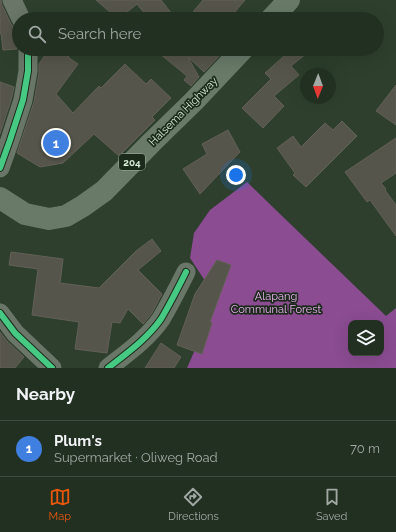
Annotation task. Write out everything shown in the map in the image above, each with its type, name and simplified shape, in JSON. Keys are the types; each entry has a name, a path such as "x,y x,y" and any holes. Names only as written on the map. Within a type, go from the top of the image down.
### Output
{"highway":[{"path":"277,12 288,0"},
{"name":"Halsema Highway","path":"0,198 26,214 48,219 66,216 83,206 104,191 194,101 236,56"}],"street":[{"path":"12,0 18,12"},
{"path":"0,168 23,100 28,72 28,56"},
{"path":"108,368 138,345 148,334 160,319 186,272"},
{"path":"0,314 15,333 52,368"}],"green space":[{"name":"Alapang Communal Forest","path":"247,182 386,316 396,308 396,368 187,368 201,336 211,290 190,258 194,233 210,210"}],"building":[{"path":"1,0 12,25 12,49 3,50 1,33 0,34"},
{"path":"96,0 161,0 170,12 143,12 137,4 127,12 110,12"},
{"path":"203,0 245,0 235,12 193,12"},
{"path":"44,56 69,56 68,57 78,64 56,94 73,113 99,86 101,88 125,64 146,84 151,79 171,98 152,117 155,120 119,156 94,134 63,163 40,167 17,153 34,102 39,64"},
{"path":"163,56 219,56 204,72 188,57 199,77 191,86 184,80 187,76"},
{"path":"284,56 303,56 291,66 299,75 274,96 284,106 263,128 242,108 271,79 265,73"},
{"path":"0,82 14,87 0,134"},
{"path":"396,85 396,125 376,111"},
{"path":"342,121 357,136 306,187 293,175 295,173 277,148 293,136 301,147 325,123 333,130"},
{"path":"228,130 240,152 200,194 183,169 207,154 202,144"},
{"path":"396,138 396,173 381,183 396,205 396,236 370,200 367,202 345,172"},
{"path":"152,239 161,251 138,270 162,294 152,313 143,324 128,309 120,323 112,322 107,353 75,349 79,322 32,315 38,269 9,265 11,252 63,259 60,283 99,288 136,251"},
{"path":"217,260 231,265 210,322 212,323 202,354 177,345 195,294"},
{"path":"0,332 24,357 15,368 0,368"},
{"path":"161,343 181,357 174,368 145,368"}],"cycle path":[{"path":"0,168 23,100 28,71 28,56"},
{"path":"108,368 149,333 161,319 186,272"},
{"path":"0,313 15,333 52,368"}],"place":[{"name":"Plum's","path":"56,143"}]}
